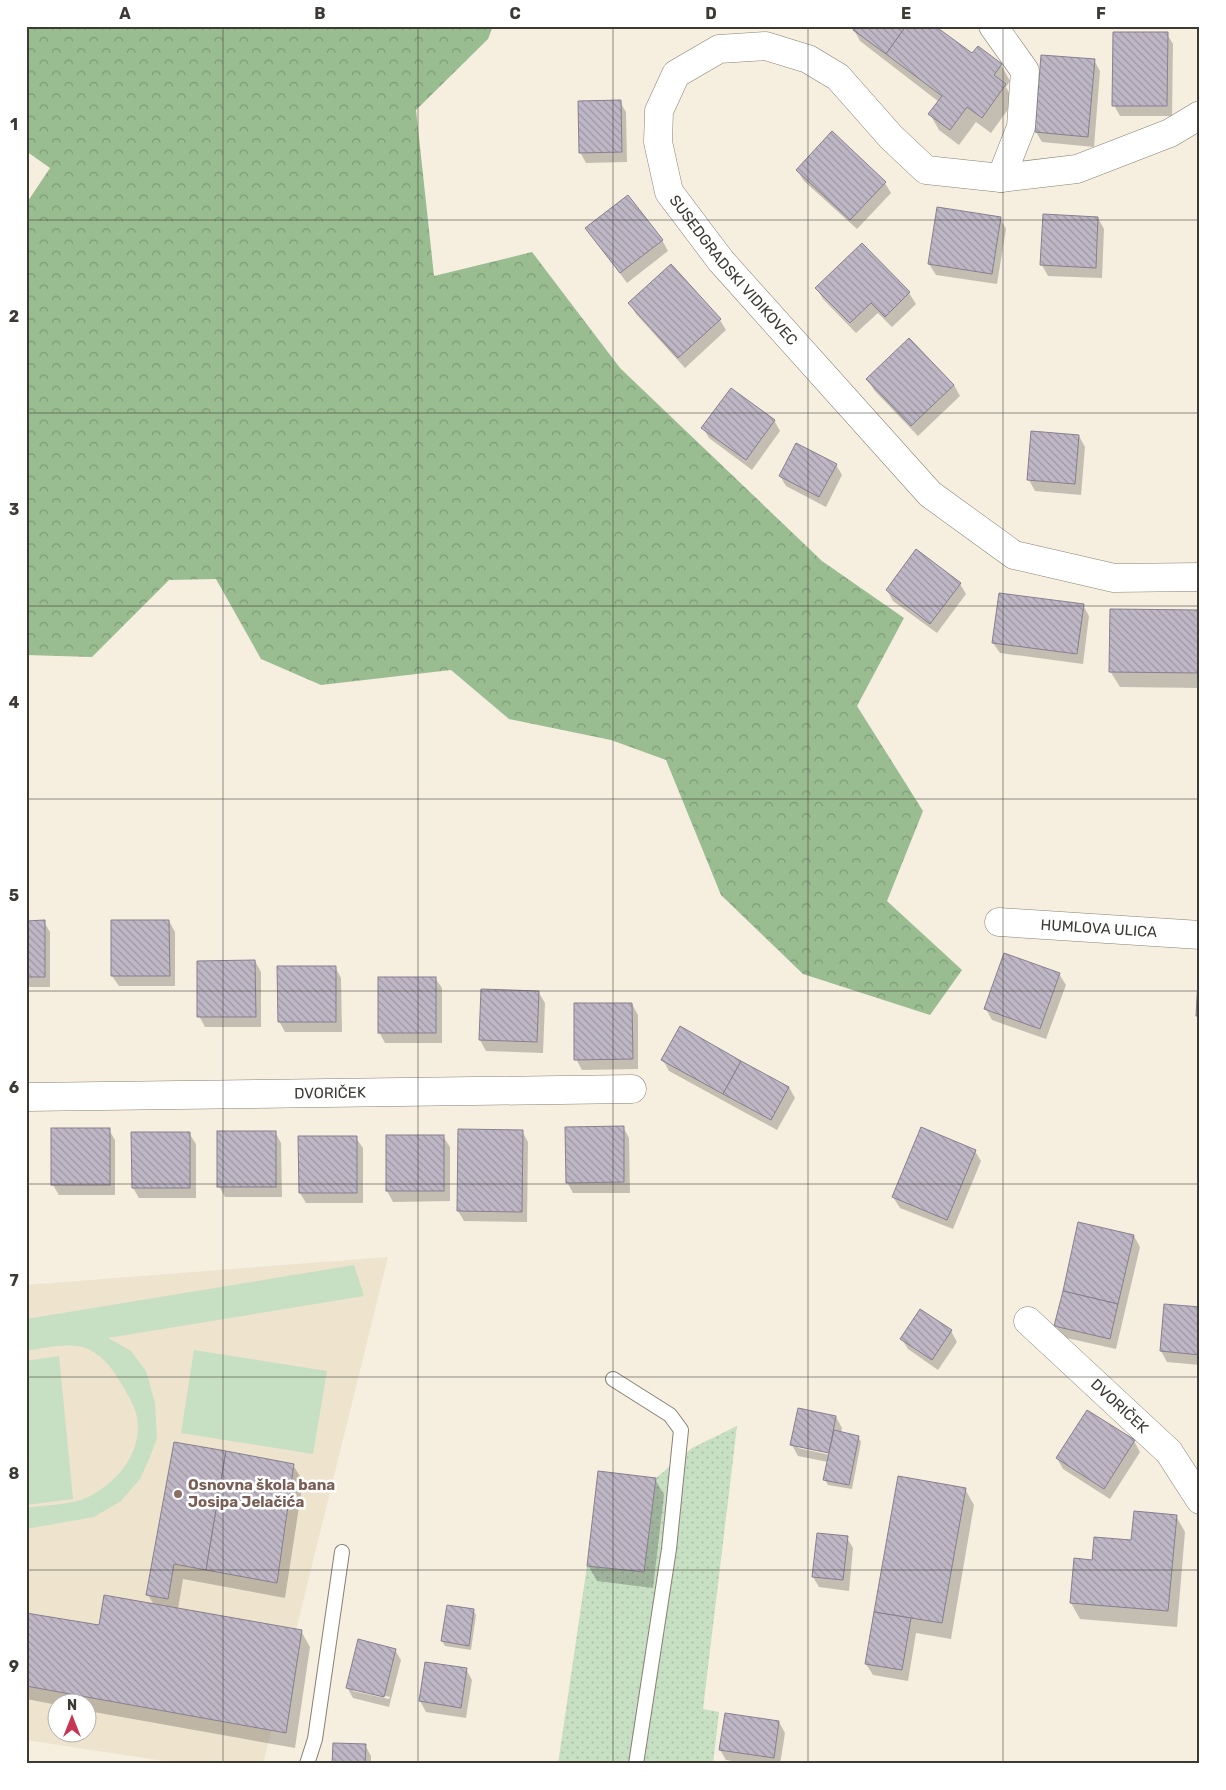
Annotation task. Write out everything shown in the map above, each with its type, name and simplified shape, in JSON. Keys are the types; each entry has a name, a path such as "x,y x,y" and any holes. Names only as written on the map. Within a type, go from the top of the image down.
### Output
{"street":[{"path":"993,26 1025,71 1021,127 1001,178"},
{"name":"SUSEDGRADSKI VIDIKOVEC","path":"1200,115 1170,133 1078,169 1001,178 926,170 891,137 838,77 808,59 766,46 719,50 676,74 659,111 658,142 669,192 721,261 930,494 1014,555 1114,578 1200,577"},
{"name":"HUMLOVA ULICA","path":"999,922 1200,936"},
{"name":"DVORIČEK","path":"26,1096 632,1089"},
{"name":"DVORIČEK","path":"1028,1321 1169,1452 1199,1496"}],"lane":[{"path":"613,1379 670,1415 681,1430 669,1549 636,1764"},
{"path":"307,1764 316,1739 342,1552"}],"shaded area":[{"name":"Osnovna škola bana Josipa Jelačića","path":"388,1257 263,1764 183,1764 26,1740 26,1285"}],"green space":[{"path":"26,26 493,26 488,39 416,110 434,276 532,252 620,368 822,561 904,618 857,706 923,811 887,901 962,970 930,1015 803,974 721,895 666,760 611,740 509,719 451,670 321,685 261,659 216,579 169,580 92,657 26,655 26,204 50,168 26,151"},
{"path":"354,1265 364,1296 108,1338 131,1351 146,1371 155,1403 157,1438 150,1457 140,1479 121,1501 94,1517 26,1529 26,1508 80,1500 108,1484 132,1454 138,1430 137,1417 132,1404 118,1378 104,1360 90,1350 76,1346 59,1346 26,1351 26,1319"},
{"path":"194,1350 327,1371 313,1454 181,1433"},
{"path":"59,1356 73,1499 26,1505 26,1361"},
{"path":"737,1426 703,1709 719,1712 713,1764 558,1764 587,1566 644,1572 656,1478 692,1448"}],"building":[{"path":"855,26 906,26 886,54 853,30"},
{"path":"906,26 935,26 972,53 978,46 1002,64 994,75 1006,84 982,118 967,107 950,130 928,114 942,96 886,54"},
{"path":"1113,32 1168,32 1167,106 1112,106"},
{"path":"1041,55 1095,59 1088,137 1035,132"},
{"path":"621,100 622,152 579,153 578,101"},
{"path":"832,131 886,182 850,220 796,170"},
{"path":"628,195 663,240 620,273 585,228"},
{"path":"937,207 1001,217 992,274 928,264"},
{"path":"1043,214 1098,217 1096,268 1040,265"},
{"path":"862,243 910,292 885,317 871,303 850,323 815,288"},
{"path":"671,264 721,319 678,358 628,303"},
{"path":"909,338 954,385 911,426 866,379"},
{"path":"731,388 775,420 746,460 701,428"},
{"path":"1031,431 1079,435 1075,484 1027,480"},
{"path":"796,443 837,464 819,497 779,476"},
{"path":"916,549 961,583 930,624 886,590"},
{"path":"999,593 1084,604 1077,654 992,643"},
{"path":"1110,609 1200,610 1200,673 1109,672"},
{"path":"45,920 45,977 26,977 26,921"},
{"path":"111,920 169,920 170,976 111,976"},
{"path":"1004,953 1060,973 1040,1029 984,1009"},
{"path":"255,960 256,1017 197,1017 197,961"},
{"path":"1199,961 1200,1016 1196,1016"},
{"path":"277,966 336,966 336,1022 278,1022"},
{"path":"378,977 436,977 436,1033 378,1033"},
{"path":"481,989 539,991 537,1042 479,1040"},
{"path":"574,1003 632,1003 633,1059 574,1060"},
{"path":"680,1026 741,1061 723,1094 661,1060"},
{"path":"741,1061 789,1087 771,1120 723,1094"},
{"path":"624,1126 624,1182 566,1183 565,1127"},
{"path":"921,1127 976,1150 947,1220 892,1197"},
{"path":"51,1128 110,1128 110,1185 51,1185"},
{"path":"458,1129 523,1130 522,1212 457,1211"},
{"path":"217,1131 276,1131 276,1187 217,1187"},
{"path":"131,1132 190,1132 190,1188 132,1188"},
{"path":"386,1135 444,1135 444,1191 386,1191"},
{"path":"298,1136 357,1136 357,1193 299,1193"},
{"path":"1078,1222 1134,1235 1118,1304 1063,1291"},
{"path":"1063,1291 1118,1304 1110,1339 1054,1326"},
{"path":"1164,1304 1200,1307 1200,1355 1160,1351"},
{"path":"920,1309 952,1330 932,1360 900,1339"},
{"path":"798,1408 836,1416 829,1453 790,1445"},
{"path":"1087,1410 1135,1440 1104,1489 1056,1458"},
{"path":"834,1430 859,1436 849,1485 823,1480"},
{"path":"174,1442 226,1451 206,1570 174,1564 168,1599 146,1595"},
{"path":"226,1451 294,1464 277,1583 206,1570"},
{"path":"598,1471 656,1478 644,1572 587,1566"},
{"path":"898,1476 966,1488 942,1623 874,1612"},
{"path":"1134,1511 1177,1515 1168,1611 1070,1603 1074,1558 1092,1560 1094,1537 1131,1540"},
{"path":"817,1533 848,1536 843,1580 812,1577"},
{"path":"104,1595 302,1630 286,1733 98,1699 98,1692 59,1692 26,1686 26,1613 99,1625"},
{"path":"447,1605 474,1609 469,1646 441,1641"},
{"path":"874,1612 911,1618 902,1670 865,1664"},
{"path":"358,1639 396,1649 384,1697 346,1688"},
{"path":"425,1662 467,1668 461,1708 419,1701"},
{"path":"725,1713 779,1721 774,1758 719,1750"},
{"path":"333,1743 366,1744 365,1764 332,1764"}],"place":[{"name":"Osnovna škola bana Josipa Jelačića","path":"178,1494"}]}
